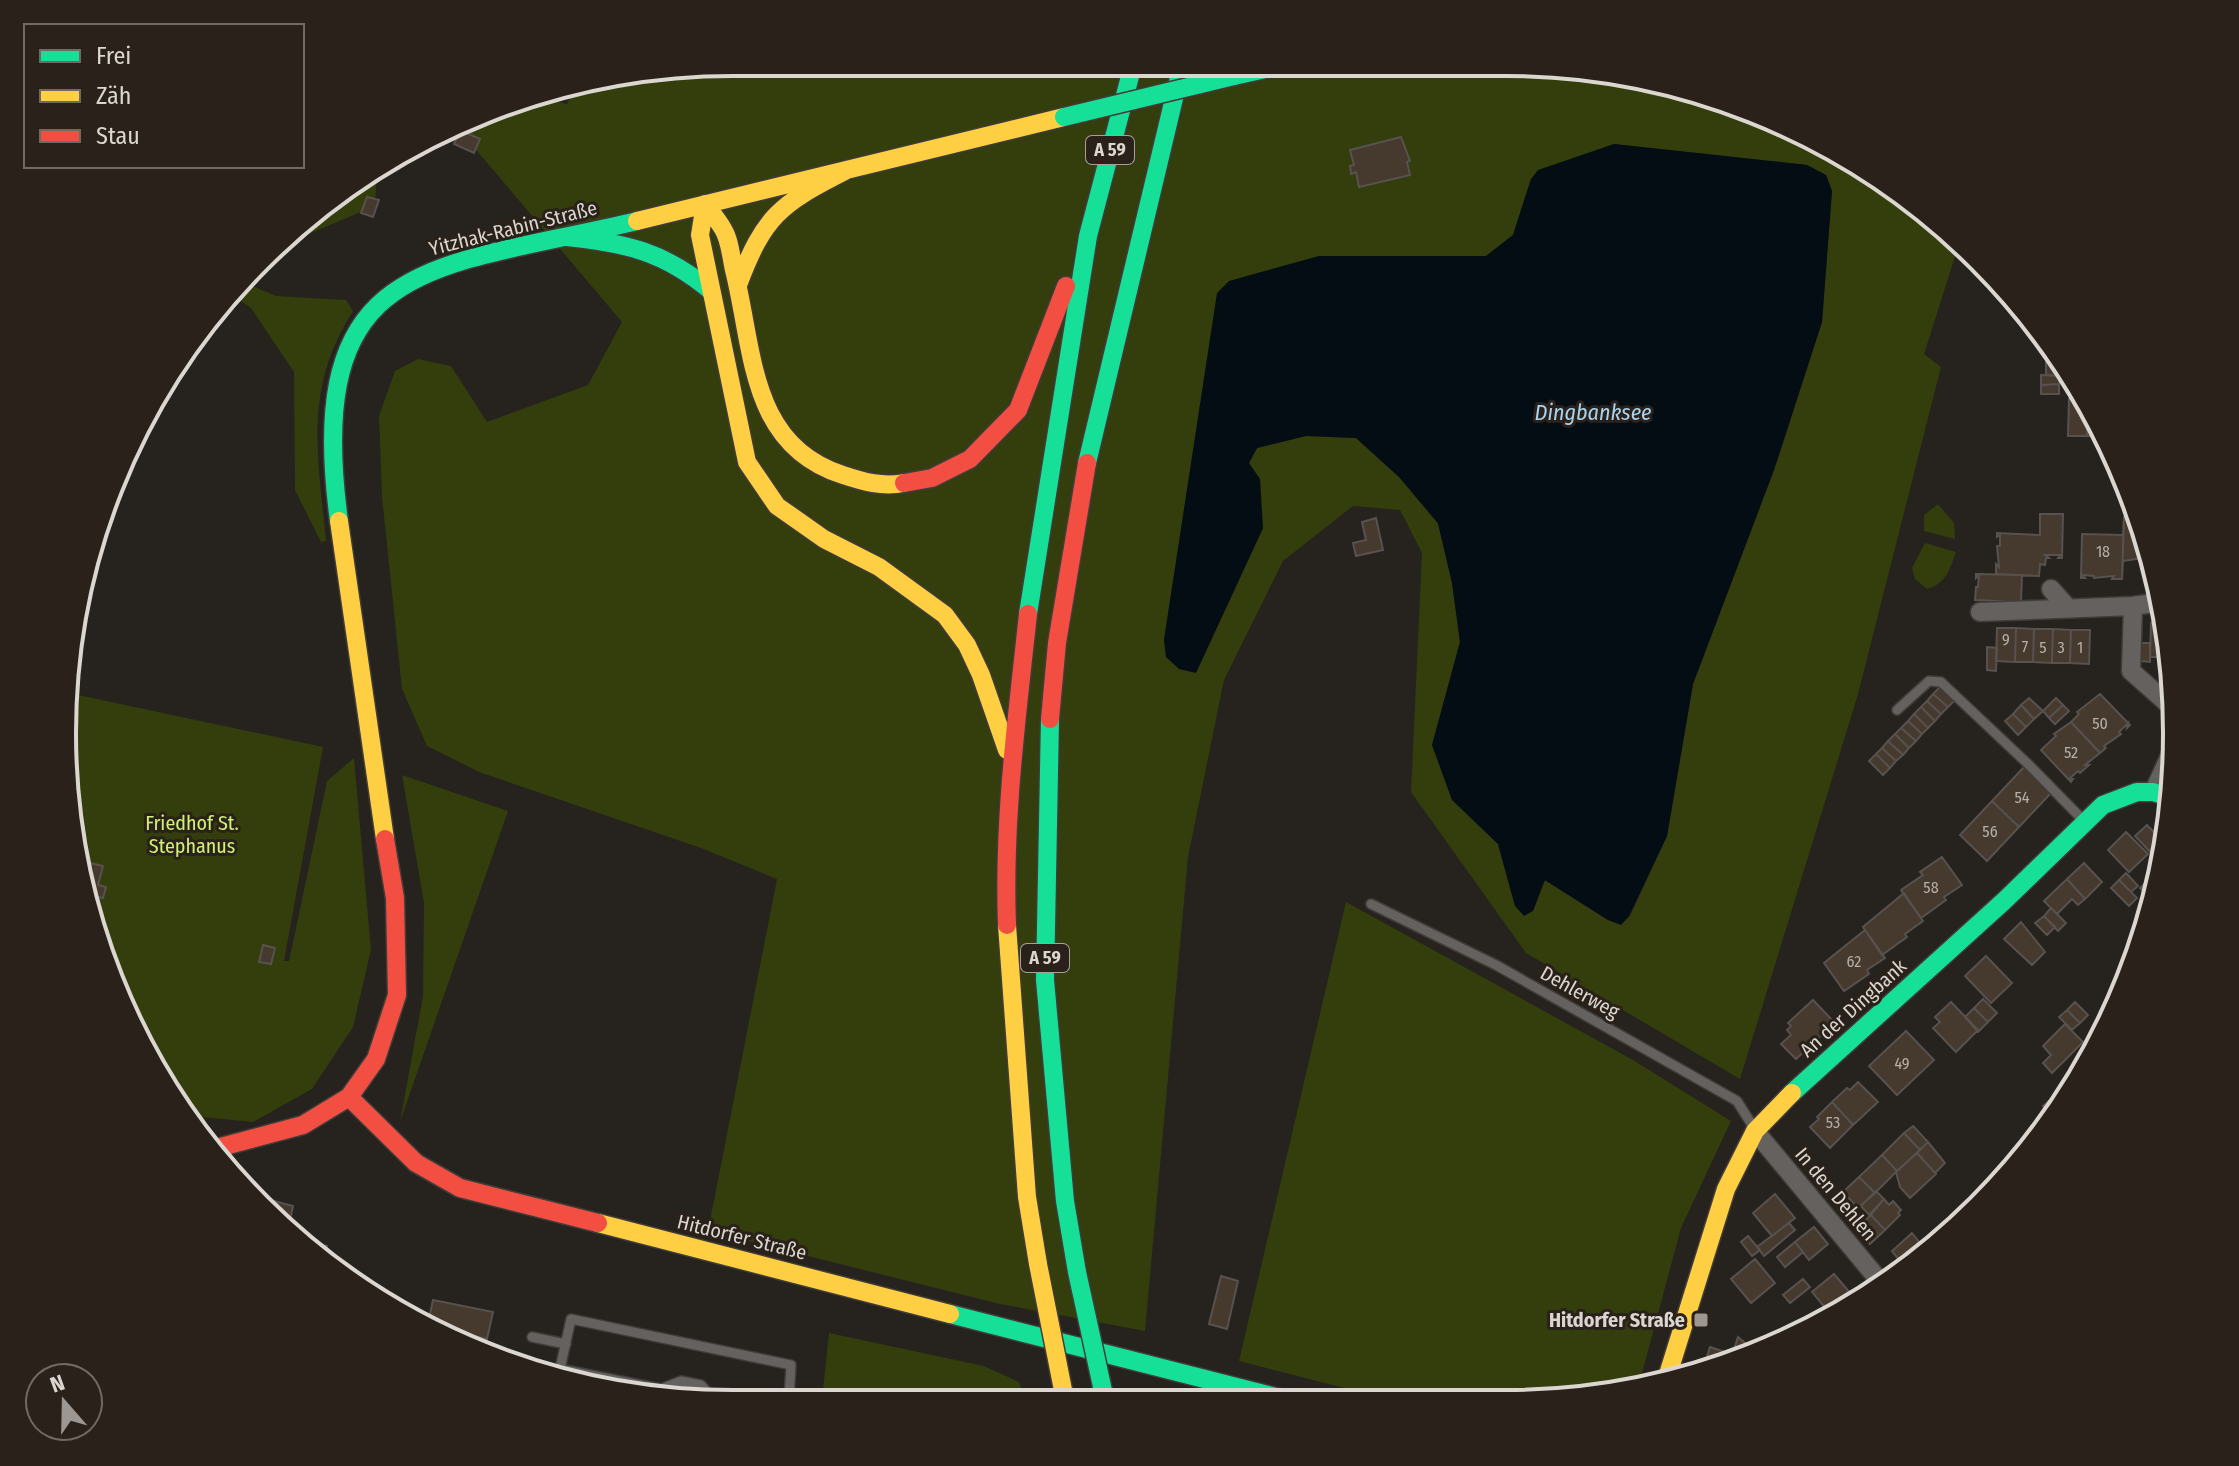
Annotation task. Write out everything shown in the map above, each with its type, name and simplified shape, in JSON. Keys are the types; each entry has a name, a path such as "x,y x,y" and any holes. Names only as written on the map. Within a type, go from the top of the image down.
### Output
{"main road":[{"name":"A 59","path":"1063,1390 1027,1197 1005,873 1011,765 1031,593 1088,236 1130,76"},
{"name":"A 59","path":"1103,1390 1077,1272 1063,1187 1045,980 1050,711 1057,643 1089,451 1180,76"},
{"name":"Yitzhak-Rabin-Straße","path":"349,1097 376,1059 397,995 395,898 370,747 333,475 332,409 337,379 343,357 376,306 400,286 437,268 470,258 1234,76"},
{"path":"738,285 749,255 782,206 845,171"},
{"path":"705,204 725,231 752,369 768,412 797,450 824,469 888,486 932,478 970,459 1018,410 1088,236"},
{"path":"705,204 700,235 747,462 777,506 824,539 879,567 945,615 967,645 981,675 1011,765"},
{"path":"567,237 621,242 674,262 711,291"},
{"name":"An der Dingbank","path":"1670,1369 1726,1189 1755,1131 1785,1099 2004,901 2084,821 2120,796 2136,791 2154,791"},
{"path":"2154,791 2160,793"},
{"path":"223,1146 303,1125 349,1097"},
{"name":"Hitdorfer Straße","path":"349,1097 416,1163 460,1188 1248,1390"}],"street":[{"path":"2051,589 2067,607"},
{"path":"1980,612 2150,604"},
{"path":"2133,606 2131,671 2162,699"},
{"path":"2154,791 2162,773"},
{"name":"In den Dehlen","path":"1755,1131 1875,1276"}],"lane":[{"path":"1897,710 1929,681 1941,682 2084,821"},
{"name":"Dehlerweg","path":"1371,904 1496,965 1737,1101 1755,1131"},
{"path":"560,1367 571,1319 791,1365 790,1390"},
{"path":"532,1337 566,1344"},
{"path":"668,1386 681,1381 701,1385 705,1389"}],"green space":[{"path":"690,77 1549,77 1676,98 1757,126 1835,164 1906,212 1939,239 1956,254 1924,354 1941,367 1858,694 1740,1079 1526,953 1411,792 1422,553 1400,510 1353,506 1283,561 1224,680 1188,857 1145,1331 1000,1304 708,1231 777,879 701,848 479,772 427,746 402,689 382,497 379,416 395,371 418,359 451,366 487,422 588,385 622,322 463,134 555,101 567,104 570,96","holes":["1614,144 1807,165 1826,175 1832,191 1822,322 1774,470 1693,684 1667,836 1630,916 1621,924 1608,920 1544,880 1533,911 1515,906 1498,844 1452,799 1432,745 1460,642 1452,583 1438,524 1399,477 1356,438 1306,436 1257,448 1249,463 1263,528 1196,672 1166,657 1164,640 1214,317 1433,257 1486,256 1513,235 1531,179"]},
{"path":"376,182 375,206 303,236"},
{"path":"252,286 276,296 346,300 353,311 337,340 320,396 318,451 326,541 321,542 295,490 294,372 251,308 239,300"},
{"path":"1938,504 1954,523 1955,539 1924,531 1924,515"},
{"path":"1925,543 1956,552 1943,580 1927,589 1915,579 1912,568"},
{"name":"Friedhof St. Stephanus","path":"77,695 323,747 284,961 289,961 327,781 354,758 371,950 353,1027 312,1089 253,1122 201,1117 164,1062 126,984 98,903 89,861 77,776"},
{"path":"402,775 508,811 400,1122 423,996 424,903"},
{"path":"1346,902 1633,1060 1731,1121 1681,1228 1641,1375 1549,1389 1352,1390 1239,1361"},
{"path":"829,1333 984,1366 1019,1382 1022,1390 823,1390"}],"water":[{"name":"Dingbanksee","path":"1614,144 1807,165 1826,175 1832,191 1822,322 1774,470 1693,684 1667,836 1629,916 1621,925 1545,880 1533,911 1524,916 1515,906 1498,844 1452,800 1432,745 1460,642 1452,583 1438,523 1399,477 1356,438 1306,436 1257,448 1249,463 1260,479 1263,528 1196,673 1179,669 1166,657 1164,640 1217,293 1229,281 1319,256 1486,256 1513,235 1531,179 1538,170"}],"building":[{"path":"467,133 480,139 474,153 454,144 457,137"},
{"path":"1401,137 1410,161 1407,162 1410,175 1359,187 1356,172 1351,174 1350,166 1354,165 1350,150"},
{"path":"367,197 379,200 373,217 361,213"},
{"path":"2046,360 2057,375 2046,375"},
{"path":"2041,375 2057,376 2059,380 2059,384 2041,385"},
{"path":"2059,384 2059,394 2041,394 2041,385"},
{"path":"2071,399 2087,427 2087,436 2068,436"},
{"path":"2040,514 2063,514 2062,558 2058,558 2060,555 2045,555 2049,558 2046,558 2045,565 2040,564 2039,576 1996,574 1996,564 1999,567 1997,546 2000,546 2000,535 1997,537 1997,533 2040,535"},
{"path":"2124,517 2122,579 2082,575 2085,578 2081,578 2082,534 2123,535"},
{"path":"2124,517 2126,517 2140,558 2123,561 2122,579"},
{"path":"1376,518 1383,550 1356,556 1353,543 1366,540 1362,522"},
{"path":"1976,574 2022,575 2021,602 1975,600 1979,575 1976,578"},
{"path":"2151,623 2158,657 2150,657"},
{"path":"1997,628 2016,628 2015,662 1996,661"},
{"path":"2016,628 2034,629 2033,662 2015,662"},
{"path":"2034,629 2053,629 2052,663 2033,662"},
{"path":"2053,629 2071,630 2070,663 2052,663"},
{"path":"2071,630 2090,630 2089,664 2070,663"},
{"path":"2141,643 2150,643 2150,662 2141,661"},
{"path":"1987,647 1997,648 1996,671 1987,670"},
{"path":"1940,687 1954,701 1948,707 1933,694"},
{"path":"1933,694 1948,707 1941,714 1927,701"},
{"path":"2100,694 2130,725 2127,728 2128,723 2100,753 2071,722 2079,714 2077,712"},
{"path":"2029,698 2043,711 2034,719 2021,705"},
{"path":"2056,698 2063,705 2049,718 2043,711"},
{"path":"1927,701 1941,714 1935,721 1921,707"},
{"path":"2021,705 2034,719 2026,727 2013,714"},
{"path":"2063,705 2069,711 2055,724 2049,718"},
{"path":"1921,707 1935,721 1928,728 1914,714"},
{"path":"1914,714 1928,728 1922,734 1908,721"},
{"path":"2013,714 2026,727 2018,735 2005,721"},
{"path":"1908,721 1922,734 1916,741 1901,728"},
{"path":"2071,722 2100,753 2080,773 2078,771 2069,779 2073,779 2071,782 2041,750 2056,736 2054,734"},
{"path":"1901,728 1916,741 1909,748 1895,734"},
{"path":"1895,734 1909,748 1903,755 1888,741"},
{"path":"1888,741 1903,755 1896,761 1882,748"},
{"path":"1882,748 1896,761 1890,768 1876,754"},
{"path":"1876,754 1890,768 1883,775 1869,761"},
{"path":"2024,767 2051,793 2019,827 1992,801"},
{"path":"1992,801 2019,827 1987,861 1960,835"},
{"path":"2147,825 2155,833 2151,853 2135,836"},
{"path":"2126,832 2148,854 2129,872 2108,850"},
{"path":"1942,857 1962,885 1921,918 1901,890"},
{"path":"89,863 103,866 98,885 106,887 103,898 97,897"},
{"path":"2084,863 2102,882 2085,899 2067,879"},
{"path":"2126,873 2138,886 2131,892 2119,880"},
{"path":"2067,879 2085,899 2078,905 2072,899 2057,914 2044,901"},
{"path":"2119,880 2137,898 2129,906 2111,888"},
{"path":"1904,893 1923,921 1882,955 1863,927"},
{"path":"2051,908 2066,923 2058,931 2044,916"},
{"path":"2044,916 2055,927 2047,935 2035,923"},
{"path":"2021,922 2045,952 2032,965 2004,939"},
{"path":"1865,930 1885,958 1867,970 1869,974 1844,991 1824,963"},
{"path":"263,945 275,948 271,964 259,962"},
{"path":"1986,956 2012,983 1991,1003 1965,976"},
{"path":"1983,999 1997,1013 1988,1022 1974,1008"},
{"path":"1813,1000 1835,1023 1796,1059 1781,1044 1791,1035 1787,1030 1791,1026 1788,1023"},
{"path":"1951,1002 1978,1030 1956,1052 1933,1028 1940,1022 1935,1017"},
{"path":"2075,1002 2088,1015 2080,1023 2067,1010"},
{"path":"1974,1008 1988,1022 1978,1032 1965,1017"},
{"path":"2067,1010 2080,1023 2072,1030 2059,1017"},
{"path":"2065,1024 2083,1042 2052,1073 2043,1063 2051,1055 2043,1046"},
{"path":"1906,1031 1934,1060 1897,1095 1869,1066"},
{"path":"1858,1082 1878,1102 1853,1125 1832,1102"},
{"path":"1832,1102 1853,1125 1830,1148 1810,1127"},
{"path":"1913,1126 1928,1142 1920,1150 1904,1133"},
{"path":"1904,1133 1920,1150 1897,1171 1882,1155"},
{"path":"1928,1142 1945,1163 1935,1173 1917,1153"},
{"path":"1917,1153 1936,1174 1910,1198 1900,1187 1896,1172"},
{"path":"1882,1155 1897,1171 1875,1193 1859,1177"},
{"path":"1859,1177 1875,1193 1858,1208 1843,1192"},
{"path":"1876,1191 1884,1199 1870,1216 1861,1206"},
{"path":"1775,1194 1795,1218 1772,1236 1753,1213"},
{"path":"1884,1199 1889,1205 1893,1201 1901,1210 1885,1230 1870,1214"},
{"path":"274,1203 293,1206 290,1218"},
{"path":"1871,1215 1885,1230 1870,1244 1856,1229"},
{"path":"1789,1223 1795,1230 1764,1256 1757,1247"},
{"path":"1814,1227 1828,1244 1809,1260 1795,1242"},
{"path":"1912,1233 1920,1243 1899,1259 1892,1251"},
{"path":"1748,1236 1760,1250 1752,1256 1741,1242"},
{"path":"1795,1242 1803,1252 1785,1267 1777,1257"},
{"path":"1755,1259 1775,1283 1751,1303 1731,1279"},
{"path":"1834,1274 1850,1292 1825,1307 1812,1292"},
{"path":"1221,1276 1238,1281 1227,1329 1209,1324"},
{"path":"1803,1279 1810,1287 1790,1303 1783,1295"},
{"path":"433,1300 493,1312 487,1339 472,1335 430,1315"},
{"path":"1738,1337 1746,1344 1734,1349"},
{"path":"1710,1347 1725,1352 1717,1355 1707,1358"}],"traffic: fast":[{"path":"1028,614 1088,236 1130,76"},
{"path":"1087,463 1179,76"},
{"path":"1064,117 1234,76"},
{"path":"339,521 333,434 342,369 363,322 398,290 443,267 499,251 637,221"},
{"path":"567,237 626,246 661,258 711,291"},
{"path":"1050,719 1045,980 1065,1201 1077,1272"},
{"path":"1792,1093 2004,901 2103,805 2137,792 2160,794"},
{"path":"1077,1272 1103,1390"},
{"path":"950,1314 1248,1390"}],"traffic: slow":[{"path":"637,221 1064,117"},
{"path":"738,285 757,243 777,214 789,203 845,171"},
{"path":"705,204 727,238 752,362 772,418 789,442 812,461 843,475 873,483 904,483"},
{"path":"705,204 700,235 747,462 777,506 824,539 879,567 945,615 967,645 981,675 1007,750"},
{"path":"339,521 385,839"},
{"path":"1007,925 1027,1197 1038,1264"},
{"path":"1670,1369 1726,1189 1755,1131 1792,1093"},
{"path":"598,1223 950,1314"},
{"path":"1038,1264 1063,1390"}],"traffic: jam":[{"path":"904,483 932,478 970,459 1018,410 1066,286"},
{"path":"1050,719 1057,643 1087,463"},
{"path":"1007,925 1009,808 1028,614"},
{"path":"223,1146 303,1125 349,1097 376,1059 397,995 395,898 385,839"},
{"path":"349,1097 416,1163 460,1188 598,1223"}],"place":[{"name":"Hitdorfer Straße","path":"1701,1320"}]}
